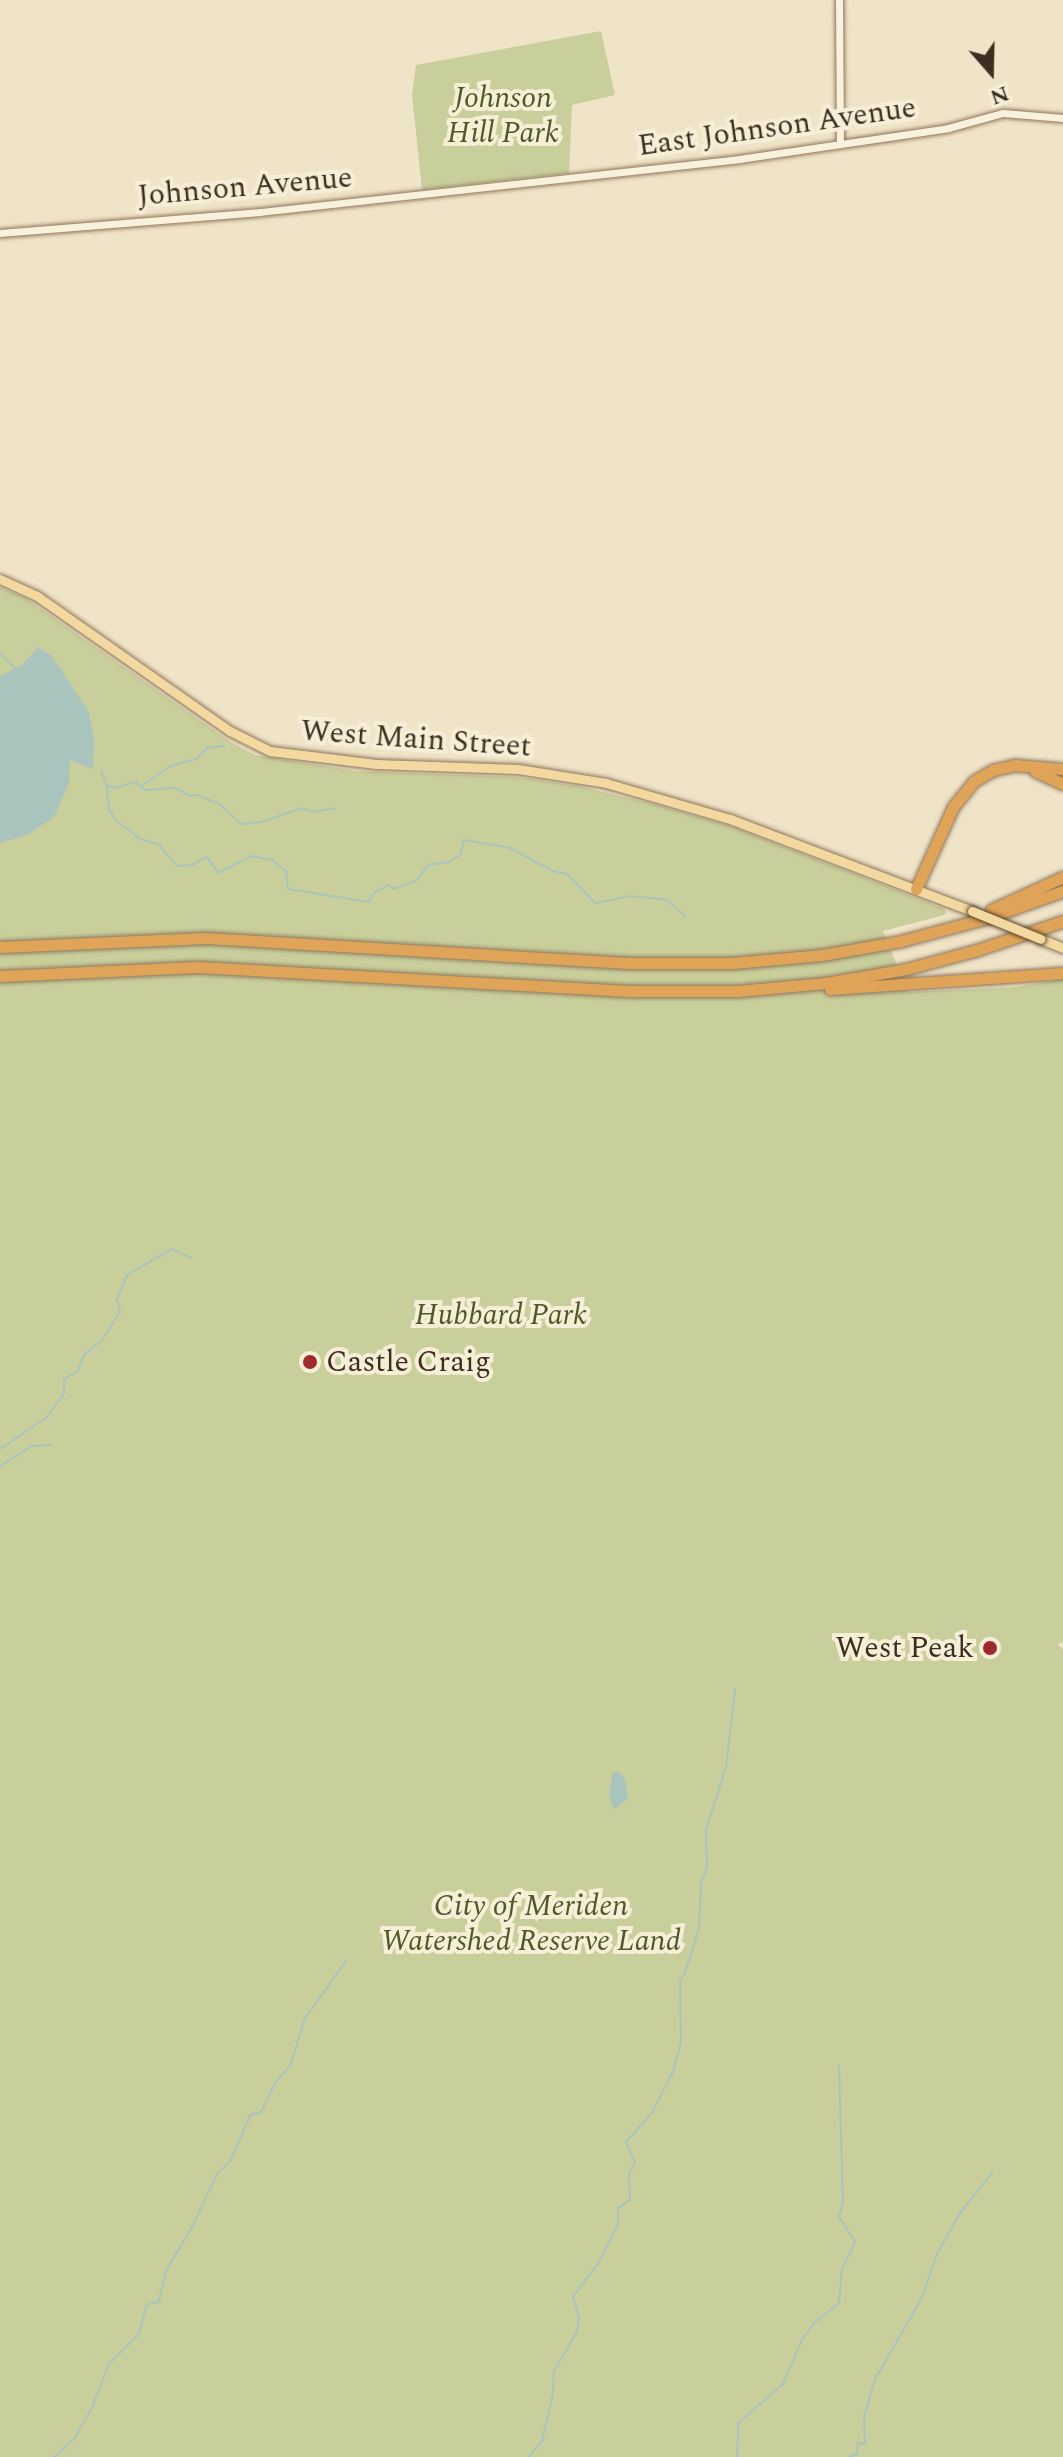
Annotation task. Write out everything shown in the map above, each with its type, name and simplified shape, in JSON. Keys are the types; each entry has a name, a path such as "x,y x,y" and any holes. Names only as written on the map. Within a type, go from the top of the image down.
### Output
{"highway":[{"path":"940,842 940,834 959,798 985,774 1018,764 1063,769"},
{"path":"916,889 969,795 995,776 1031,771 1063,784"},
{"path":"938,932 1063,877"},
{"path":"0,947 220,938 616,963 702,964 834,953 938,932 1063,891"},
{"path":"770,989 922,965 1063,921"},
{"path":"0,976 198,967 657,992 794,991 1063,973"}],"main road":[{"name":"West Main Street","path":"0,579 37,596 230,731 270,751 353,762 501,768 581,778 705,810 1063,948"}],"street":[{"path":"839,0 840,141"},
{"name":"East Johnson Avenue","path":"495,186 739,159 840,141 948,128 1003,113 1063,118"},
{"name":"Johnson Avenue","path":"0,233 240,214 495,186"}],"green space":[{"name":"Johnson Hill Park","path":"601,31 615,95 572,105 569,173 422,190 412,95 416,65"},
{"name":"Hubbard Park","path":"0,587 27,599 232,743 255,755 356,771 517,777 578,786 649,803 727,825 945,909 946,914 941,916 883,931 908,992 1016,987 1063,979 1063,1642 1057,1644 1063,1649 1063,2457 0,2457"}],"water":[{"path":"38,647 52,656 89,712 94,740 93,769 70,760 69,783 54,817 27,835 0,843 0,676 21,666"},
{"path":"613,1772 619,1772 625,1779 628,1798 614,1810 609,1794"}],"waterway":[{"path":"0,654 16,669"},
{"path":"143,785 170,766 196,759 207,748 224,746"},
{"path":"101,771 106,783 109,809 116,821 141,839 158,844 178,866 192,865 207,857 218,873 251,856 272,860 286,871 288,889 369,902 374,893 388,885 394,889 416,881 428,865 449,862 460,855 464,840 510,848 553,871 567,874 595,903 630,896 667,900 685,916"},
{"path":"107,785 115,788 136,782 145,790 176,788 189,796 197,795 218,803 241,824 261,822 302,808 312,812 336,808"},
{"path":"0,1449 47,1417 64,1394 64,1379 77,1372 85,1354 102,1340 120,1312 117,1299 127,1275 172,1249 191,1258"},
{"path":"0,1466 32,1446 52,1445"},
{"path":"529,2457 542,2441 553,2394 554,2371 577,2332 579,2317 573,2296 598,2264 618,2224 618,2208 630,2200 629,2173 635,2163 626,2142 651,2114 673,2072 681,2043 680,1980 699,1928 701,1883 707,1867 706,1830 726,1767 735,1689"},
{"path":"54,2457 74,2439 92,2408 109,2364 139,2334 147,2305 159,2301 166,2271 192,2227 217,2174 231,2160 250,2115 261,2112 275,2083 290,2066 305,2018 346,1961"},
{"path":"737,2457 738,2423 783,2384 802,2340 815,2322 839,2303 842,2269 855,2242 839,2216 843,2203 839,2066"},
{"path":"849,2457 857,2454 858,2443 865,2444 864,2417 874,2381 922,2298 937,2254 960,2213 992,2173"}],"place":[{"name":"Castle Craig","path":"310,1362"},
{"name":"West Peak","path":"990,1648"}],"park label":[{"name":"City of Meriden Watershed Reserve Land","path":"531,1923"}]}
